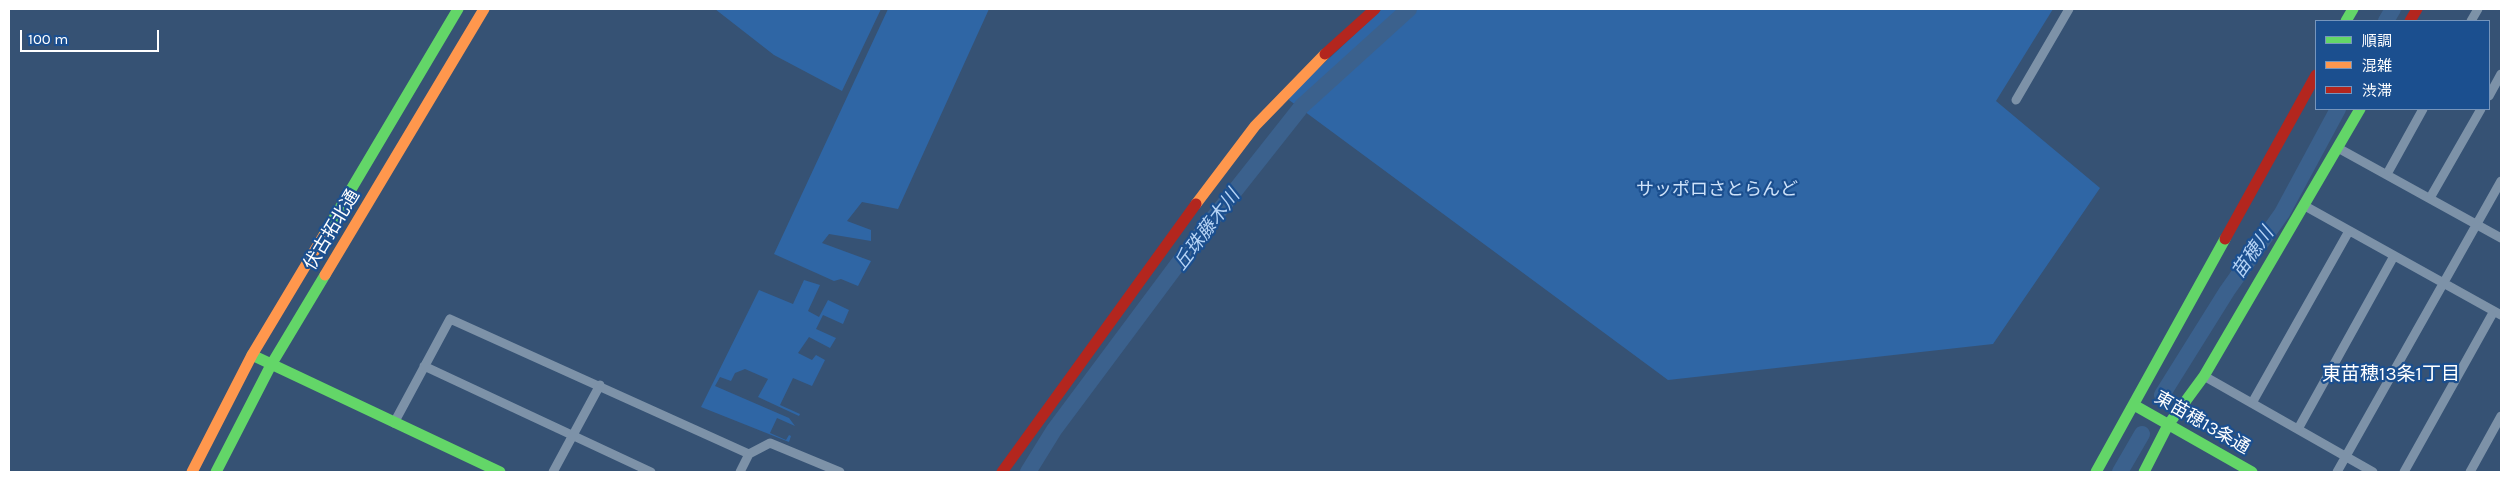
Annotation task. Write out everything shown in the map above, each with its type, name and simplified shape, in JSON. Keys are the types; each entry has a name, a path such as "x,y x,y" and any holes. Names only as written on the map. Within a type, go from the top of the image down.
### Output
{"street":[{"name":"伏古拓北通","path":"192,472 252,355 458,9"},
{"name":"伏古拓北通","path":"216,472 271,365 484,9"},
{"path":"1002,472 1169,239 1255,126 1289,88 1375,9"},
{"path":"2016,100 2069,9"},
{"path":"2347,20 2353,9"},
{"path":"2411,20 2417,9"},
{"path":"2472,20 2478,9"},
{"path":"2490,94 2501,74"},
{"path":"2096,472 2315,78"},
{"path":"2144,472 2168,425 2204,376 2359,110"},
{"path":"2387,174 2422,110"},
{"path":"2430,198 2480,110"},
{"path":"2338,148 2501,238"},
{"path":"2337,472 2501,181"},
{"path":"2305,206 2498,313 2404,472"},
{"path":"2252,403 2349,231"},
{"path":"2298,429 2394,256"},
{"path":"394,423 450,319 600,385 749,454"},
{"path":"252,355 500,472"},
{"path":"424,366 650,472"},
{"path":"2204,376 2373,472"},
{"path":"554,472 600,385"},
{"name":"東苗穂13条通","path":"2134,405 2252,472"},
{"path":"2470,472 2501,416"},
{"path":"740,472 749,454 770,443 840,472"}],"green space":[{"path":"715,9 881,9 842,91 774,55"},
{"path":"888,9 989,9 898,209 862,202 847,221 871,230 871,241 829,234 822,243 871,261 858,286 841,279 834,281 774,254"},
{"name":"サッポロさとらんど","path":"1382,9 2053,9 1996,101 2100,188 1993,344 1668,380 1289,100 1290,95"},
{"path":"804,280 820,285 808,311 819,317 828,300 849,310 843,324 823,315 816,329 836,338 830,348 809,337 798,353 812,360 816,355 825,360 812,386 793,378 780,405 800,414 799,416 758,397 768,379 745,369 735,373 731,381 720,377 715,386 789,418 795,426 777,418 770,433 786,440 789,435 791,436 789,442 701,407 759,290 793,304"}],"waterway":[{"name":"丘珠藤木川","path":"1028,472 1054,430 1192,245 1302,106 1409,9"},
{"name":"苗穂川","path":"2387,20 2393,9"},
{"name":"苗穂川","path":"2162,395 2227,291 2282,213 2337,110"},
{"name":"苗穂川","path":"2120,472 2142,434"}],"traffic: fast":[{"path":"324,235 458,9"},
{"path":"2347,20 2353,9"},
{"path":"2144,472 2168,425 2204,376 2359,110"},
{"path":"2096,472 2225,239"},
{"path":"216,472 271,365 325,275"},
{"path":"252,355 500,472"},
{"path":"2134,405 2252,472"}],"traffic: slow":[{"path":"325,275 484,9"},
{"path":"1196,204 1255,126 1325,54"},
{"path":"192,472 252,355 324,235"}],"traffic: jam":[{"path":"1325,54 1375,9"},
{"path":"2411,20 2417,9"},
{"path":"2225,239 2315,77"},
{"path":"1002,472 1196,204"}],"district":[{"name":"東苗穂13条1丁目","path":"2391,375"}]}
